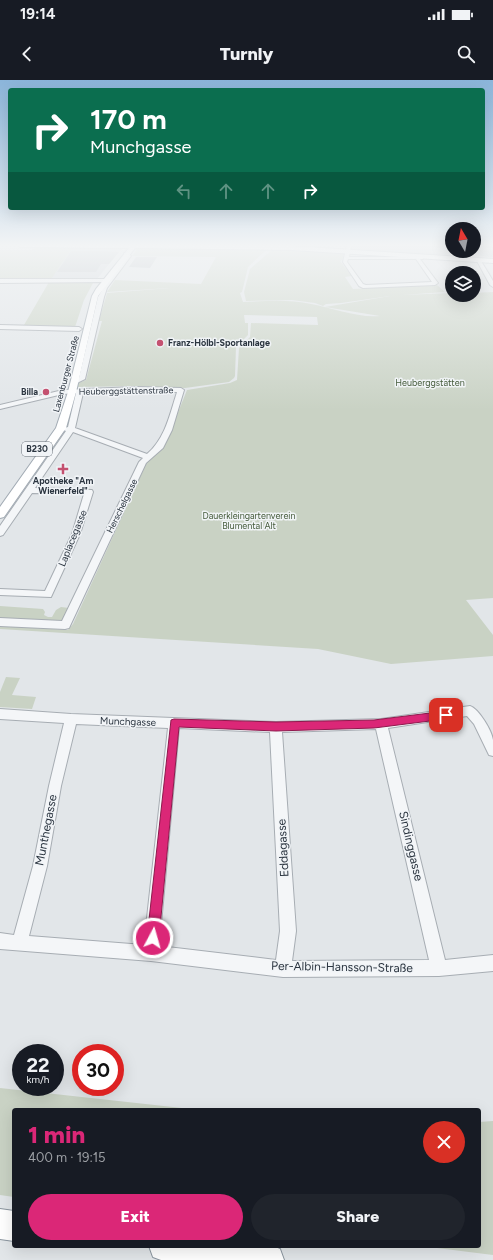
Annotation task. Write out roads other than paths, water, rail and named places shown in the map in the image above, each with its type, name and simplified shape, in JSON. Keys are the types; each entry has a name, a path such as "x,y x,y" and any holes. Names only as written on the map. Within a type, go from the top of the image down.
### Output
{"highway":[{"path":"0,1224 12,1226"},
{"path":"179,1248 269,1260"}],"main road":[{"name":"Laxenburger Straße","path":"73,351 87,300"},
{"name":"Laxenburger Straße","path":"0,515 66,429 72,390 94,300"},
{"name":"Laxenburger Straße","path":"0,501 51,428 72,390 67,376"}],"street":[{"path":"0,328 79,329"},
{"name":"Heuberggstättenstraße","path":"0,407 72,390 181,390"},
{"name":"Herschelgasse","path":"0,622 65,626 143,462 159,448 168,430 181,390"},
{"path":"66,429 147,458"},
{"name":"Laxenburger Straße","path":"0,533 30,490 66,429"},
{"name":"Laplacegasse","path":"0,592 48,595 76,534 89,492 30,490"},
{"name":"Munchgasse","path":"0,714 71,719 276,727 381,724 470,711 478,721 493,750"},
{"name":"Munthegasse","path":"20,942 40,866 55,786 71,719"},
{"path":"151,953 174,723"},
{"name":"Sindinggasse","path":"381,724 439,968"},
{"name":"Eddagasse","path":"276,727 288,931 283,968"},
{"name":"Per-Albin-Hansson-Straße","path":"0,941 151,953 283,968 439,968 493,963"}],"place":[{"name":"Franz-Hölbl-Sportanlage","path":"160,343"},
{"name":"Billa","path":"46,392"},
{"name":"Apotheke \"Am Wienerfeld\"","path":"63,469"}],"park label":[{"name":"Heuberggstätten","path":"430,383"},
{"name":"Dauerkleingartenverein Blumental Alt","path":"249,522"}]}
